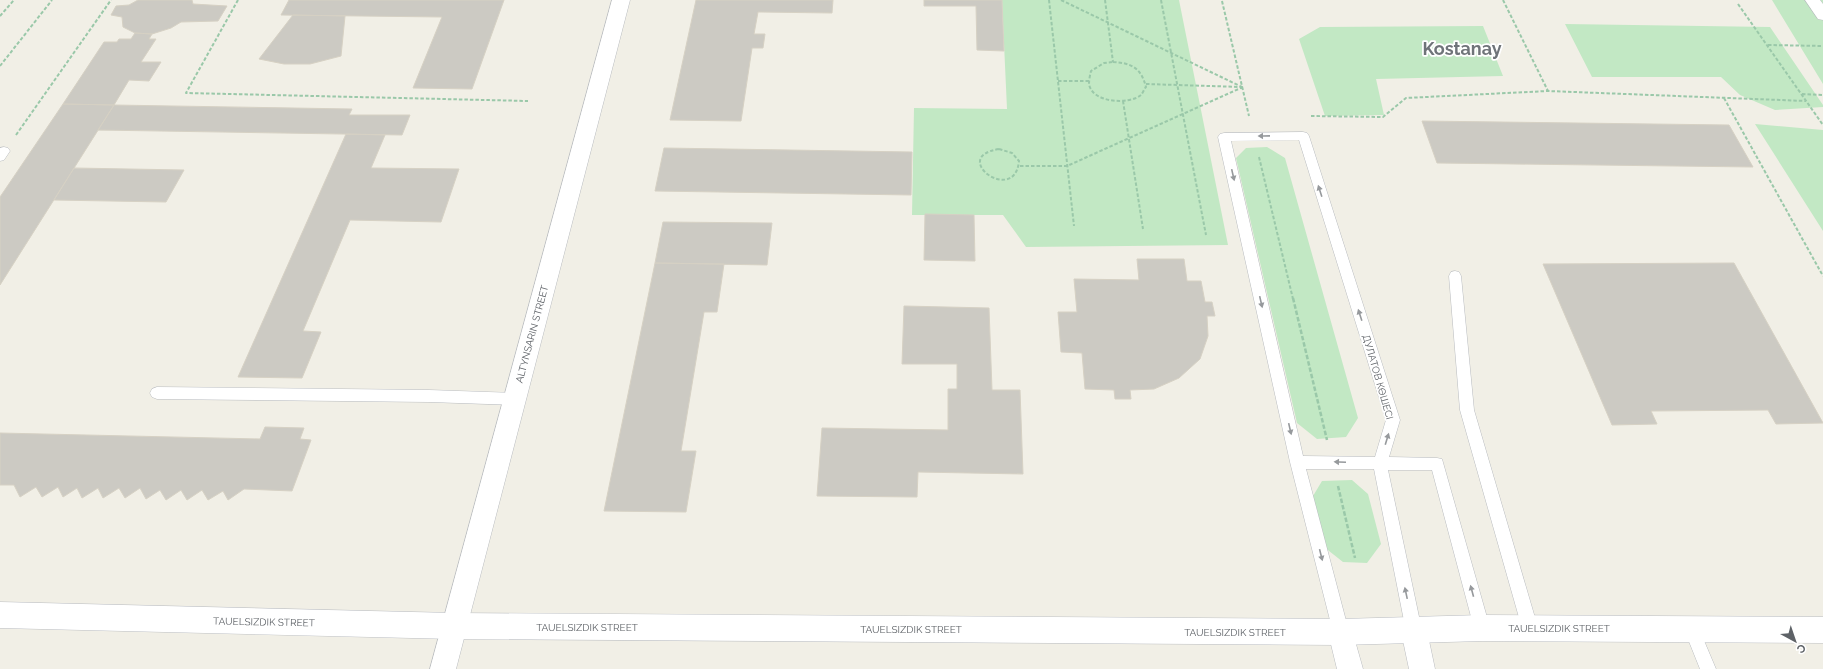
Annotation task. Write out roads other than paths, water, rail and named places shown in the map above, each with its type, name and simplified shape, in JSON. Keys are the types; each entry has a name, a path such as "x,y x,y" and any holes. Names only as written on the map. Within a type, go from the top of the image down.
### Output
{"main road":[{"name":"ALTYNSARIN STREET","path":"443,669 621,0"},
{"name":"TAUELSІZDІK STREET","path":"0,615 454,626 1341,632 1482,628 1823,630"},
{"name":"ДУЛАТОВ КӨШЕСІ","path":"1414,631 1422,669"},
{"path":"1341,632 1350,669"}],"street":[{"path":"1812,0 1823,15"}],"lane":[{"name":"ДУЛАТОВ КӨШЕСІ","path":"1297,462 1224,137 1303,136 1393,420 1380,463 1414,631"},
{"path":"1455,276 1467,410 1530,628"},
{"path":"157,393 429,396 515,399"},
{"path":"1341,632 1297,462 1437,464 1482,628"},
{"path":"1692,629 1708,669"}],"district":[{"name":"Kostanay","path":"1462,48"}]}
